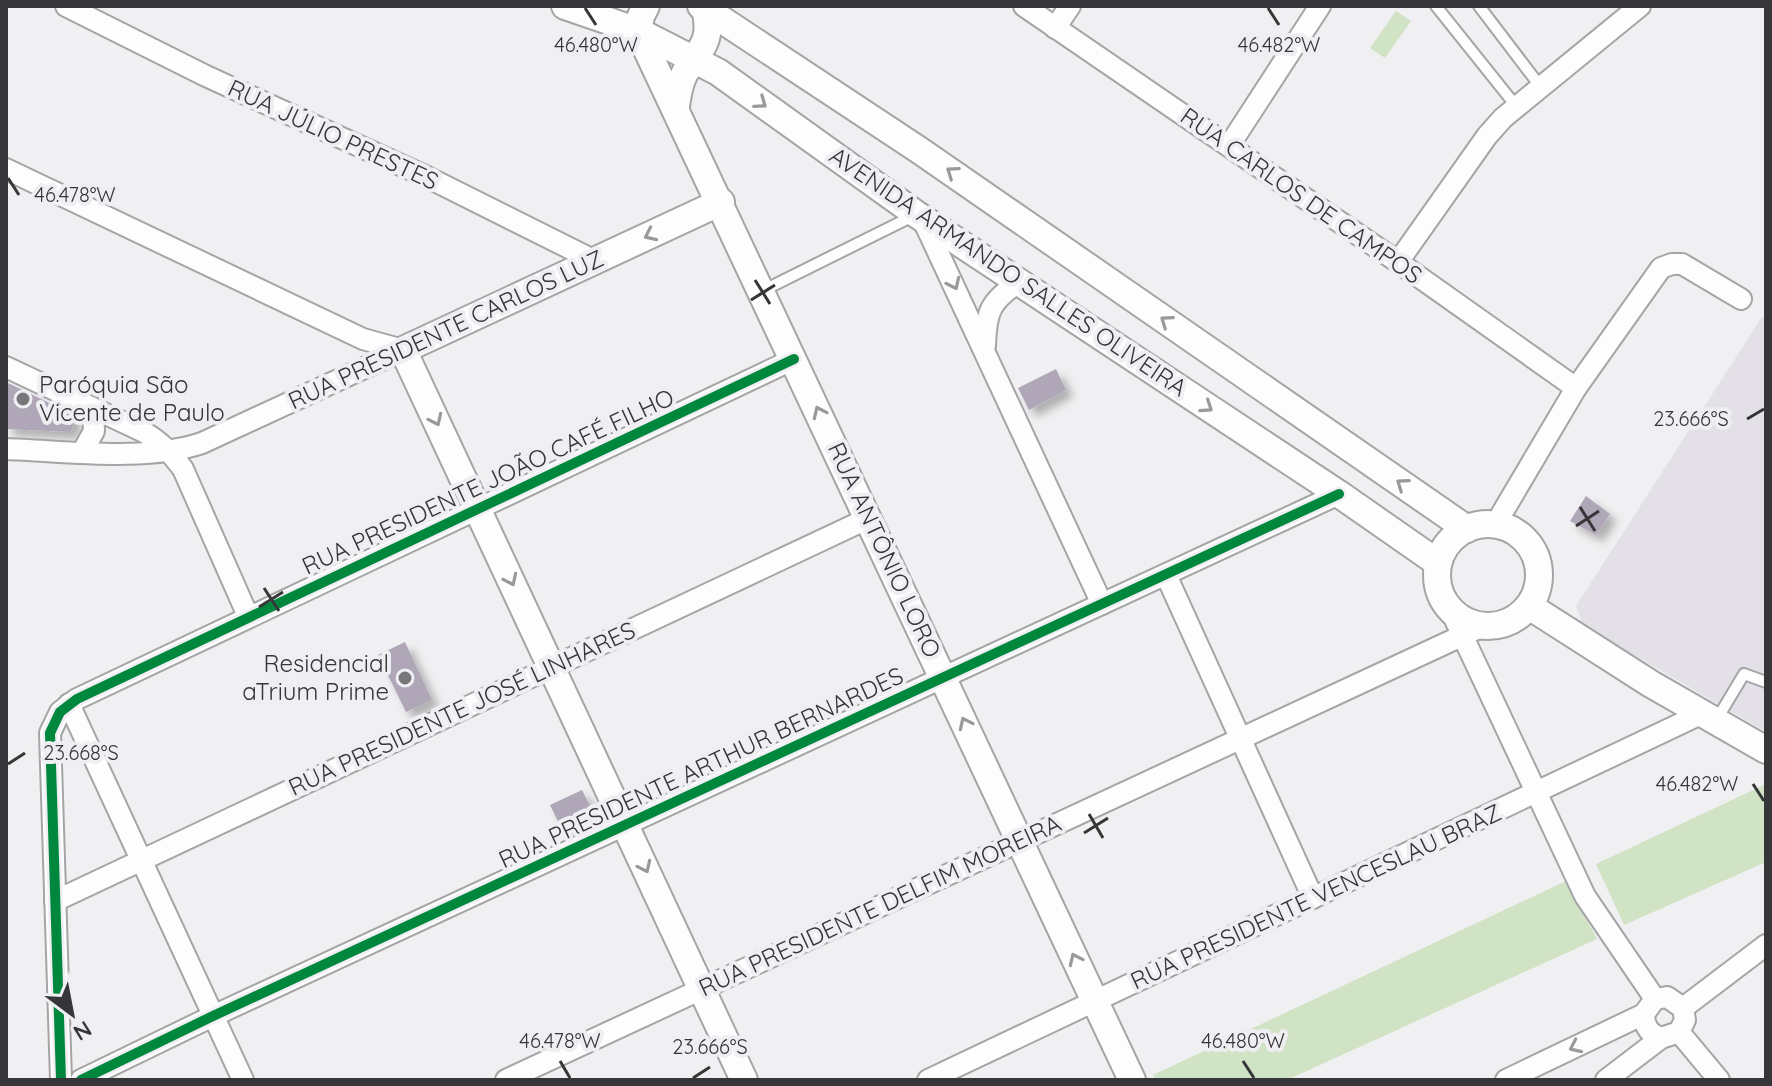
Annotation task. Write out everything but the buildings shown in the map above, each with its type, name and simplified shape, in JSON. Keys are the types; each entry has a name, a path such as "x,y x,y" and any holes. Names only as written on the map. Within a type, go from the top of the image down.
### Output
{"street":[{"name":"AVENIDA ARMANDO SALLES OLIVEIRA","path":"565,6 642,18 920,216 1438,563"},
{"name":"RUA CARLOS DE CAMPOS","path":"1024,6 1576,388"},
{"path":"1055,28 1070,6"},
{"path":"1229,146 1320,6"},
{"path":"1398,262 1487,136 1516,106 1640,6"},
{"name":"RUA JÚLIO PRESTES","path":"69,7 206,76 427,177 595,261"},
{"name":"AVENIDA ARMANDO SALLES OLIVEIRA","path":"703,7 919,150 1467,529"},
{"path":"676,106 682,80 708,34 703,7"},
{"name":"RUA ANTÔNIO LORO","path":"642,18 646,51 676,106 1132,1080"},
{"path":"6,169 363,339 403,350 744,1080"},
{"name":"RUA PRESIDENTE CARLOS LUZ","path":"6,449 153,454 202,443 721,202"},
{"path":"920,216 1102,604"},
{"path":"1495,525 1576,388 1661,268 1682,264 1741,299"},
{"path":"985,350 991,307 998,296 1019,282"},
{"name":"RUA PRESIDENTE JOÃO CAFÉ FILHO","path":"69,704 248,616 794,359"},
{"path":"6,367 144,432 169,451 183,469 248,616"},
{"path":"83,451 94,431 93,408"},
{"name":"RUA PRESIDENTE ARTHUR BERNARDES","path":"81,1080 1339,494"},
{"name":"RUA PRESIDENTE JOSÉ LINHARES","path":"55,901 869,518"},
{"path":"1495,525 1515,531 1526,540 1535,553 1539,582 1529,606 1511,621 1479,629 1447,604 1439,588 1438,563 1454,537 1467,529 1495,525"},
{"path":"1166,575 1313,898"},
{"path":"1428,651 1441,633 1447,604"},
{"path":"1529,606 1766,750"},
{"path":"1479,629 1482,676"},
{"path":"1479,629 1482,676 1585,896 1649,1007 1646,1027 1670,1035 1719,1080"},
{"name":"RUA PRESIDENTE DELFIM MOREIRA","path":"506,1080 1479,629"},
{"path":"61,1080 50,733 55,719 69,704 243,1080"},
{"name":"RUA PRESIDENTE VENCESLAU BRAZ","path":"928,1080 1537,792 1709,717"},
{"path":"1683,1008 1766,945"},
{"path":"1506,1080 1649,1007 1673,999 1683,1008 1685,1020 1670,1035 1606,1080"}],"lane":[{"path":"1436,6 1516,106"},
{"path":"1479,6 1540,86"},
{"path":"762,291 920,216"},
{"path":"1709,717 1744,674 1766,682"}],"shaded area":[{"path":"1762,317 1766,319 1766,732 1583,625 1576,606"}],"green space":[{"path":"1396,11 1411,21 1385,58 1370,48"},
{"path":"1766,784 1766,862 1624,925 1596,864"},
{"path":"1566,881 1597,939 1287,1080 1156,1080 1153,1075"}],"cycle path":[{"path":"61,1080 50,733 60,712 77,699 794,359"},
{"path":"81,1080 1339,494"}],"place":[{"name":"Paróquia São Vicente de Paulo","path":"23,399"},
{"name":"Residencial aTrium Prime","path":"405,678"}]}
